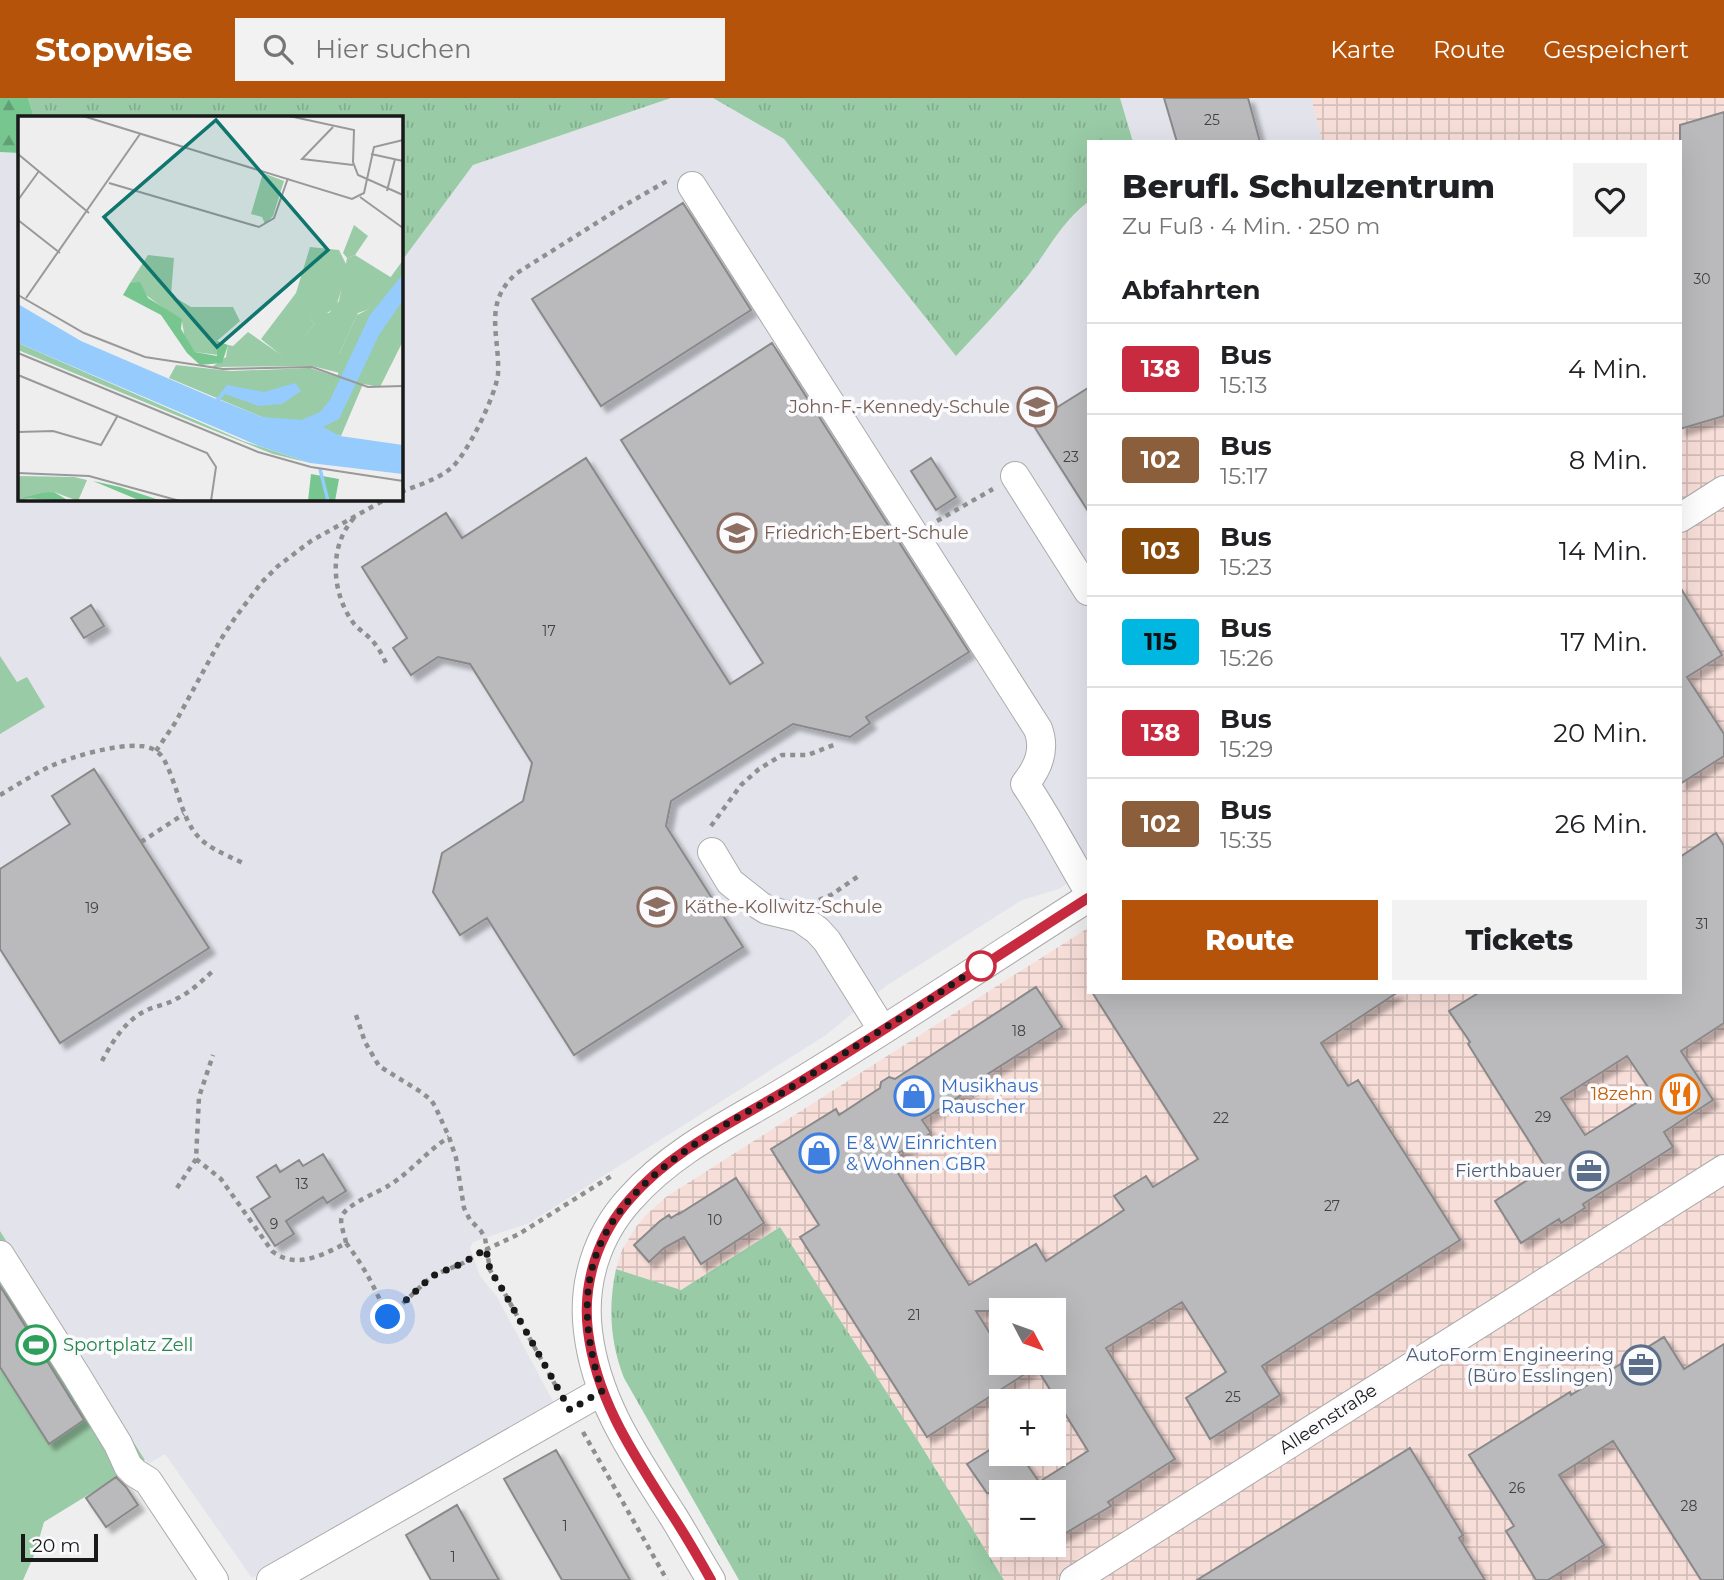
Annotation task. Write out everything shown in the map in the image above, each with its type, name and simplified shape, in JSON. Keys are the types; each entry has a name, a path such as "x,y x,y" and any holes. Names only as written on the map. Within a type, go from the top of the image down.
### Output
{"street":[{"path":"692,186 1038,729 1041,743 1039,761 1025,784 1037,800 1087,888"},
{"path":"1015,477 1087,589"},
{"path":"1682,517 1724,490"},
{"path":"712,852 733,886 763,908 800,918 822,935 883,1029"},
{"path":"711,1580 627,1444 602,1391 588,1331 587,1294 593,1263 606,1232 629,1200 656,1172 686,1150 789,1089 1087,899"},
{"name":"Alleenstraße","path":"1074,1580 1724,1169"},
{"path":"0,1255 118,1444 128,1466 148,1481 215,1580"},
{"path":"271,1580 602,1391"}],"path":[{"path":"402,492 449,470 470,442 497,380 495,315 498,298 506,284 517,274 614,212 671,179 681,178 692,186"},
{"path":"912,534 1015,477"},
{"path":"156,751 175,723 221,639 262,582 295,552 323,533 384,500"},
{"path":"357,514 343,532 338,545 335,567 337,585 350,618 375,643 386,663"},
{"path":"712,852 702,836 752,774 782,755 808,755 836,744"},
{"path":"0,795 48,767 77,757 138,745 148,747 163,758 191,830 217,851 243,863"},
{"path":"141,842 184,814"},
{"path":"781,913 825,898 860,875"},
{"path":"103,1061 121,1031 133,1019 146,1010 184,995 215,968"},
{"path":"356,1015 365,1042 376,1062 383,1070 427,1096 435,1107 449,1137 459,1169 464,1208 470,1220 484,1234 490,1270 667,1580"},
{"path":"177,1188 195,1159 199,1097 213,1055"},
{"path":"394,1333 385,1307 358,1258 346,1243 342,1221 344,1212 394,1182 449,1137"},
{"path":"195,1159 222,1179 269,1248 277,1255 301,1260 323,1255 346,1243"},
{"path":"388,1317 432,1276 463,1263 486,1249"}],"shaded area":[{"path":"671,98 713,98 784,139 956,355 1021,285 1065,224 1087,203 1087,871 1059,889 1022,900 886,986 826,1035 529,1223 473,1242 470,1248 480,1276 497,1297 555,1405 252,1578 165,1454 148,1464 0,1231 0,152 18,153 18,500 402,500 402,261 473,165"},
{"path":"1120,98 1311,98 1322,140 1132,140"},
{"path":"1311,98 1724,98 1724,1580 1004,1580 990,1557 1066,1557 1066,1480 989,1480 989,1556 780,1227 681,1290 616,1269 622,1250 646,1215 666,1197 1087,929 1087,994 1682,994 1682,140 1322,140"}],"green space":[{"path":"0,98 28,98 34,116 18,116 18,153 0,152"},
{"path":"28,98 671,98 473,165 402,261 402,116 34,116"},
{"path":"713,98 1120,98 1132,140 1087,140 1087,203 1061,230 1015,292 956,356 784,139"},
{"path":"0,656 17,682 27,677 45,707 0,734"},
{"path":"780,1227 1004,1580 739,1580 624,1378 613,1338 611,1311 616,1269 681,1290"},
{"name":"Sportplatz Zell","path":"0,1231 145,1460 44,1522 23,1580 0,1580"}],"building":[{"path":"1164,98 1248,98 1259,140 1176,140"},
{"path":"1724,112 1724,416 1682,428 1682,140 1680,125"},
{"path":"683,203 751,310 601,406 532,299"},
{"path":"772,343 969,652 866,717 870,723 850,737 793,724 671,801 666,826 743,947 574,1055 487,918 460,935 433,892 442,853 523,801 532,763 470,664 438,657 411,675 393,648 407,638 362,567 446,513 462,538 586,458 730,684 763,663 621,440"},
{"path":"1087,389 1087,509 1032,423"},
{"path":"931,458 956,497 936,510 911,471"},
{"path":"1682,590 1722,655 1687,677 1724,734 1724,756 1682,783"},
{"path":"91,605 104,626 84,638 71,618"},
{"path":"94,769 209,948 60,1043 0,949 0,869 70,824 52,796"},
{"path":"1716,833 1724,846 1724,1023 1681,1051 1713,1100 1664,1132 1673,1147 1583,1204 1585,1208 1561,1223 1559,1219 1521,1243 1495,1201 1546,1168 1449,1011 1477,994 1682,994 1682,856","holes":["1627,1056 1652,1093 1585,1135 1561,1098"]},
{"path":"1036,987 1062,1027 922,1120 931,1133 889,1159 969,1285 1036,1244 1046,1261 1124,1210 1114,1196 1146,1176 1153,1187 1198,1159 1093,994 1395,994 1321,1043 1348,1086 1358,1080 1460,1240 1262,1366 1280,1395 1210,1439 1186,1398 1226,1372 1182,1302 1106,1348 1175,1459 1108,1502 1111,1506 1066,1533 1066,1480 1042,1480 1088,1451 1066,1415 1066,1389 1050,1389 1042,1376 1066,1376 1066,1298 989,1298 989,1311 976,1311 989,1332 989,1376 1022,1376 1002,1389 989,1389 989,1397 927,1437 800,1237 819,1225 771,1149 836,1109 839,1115 880,1088 881,1082 889,1077 895,1079"},
{"path":"323,1154 346,1191 327,1203 323,1197 286,1221 294,1234 275,1246 251,1209 270,1197 257,1177 276,1165 280,1172 299,1160 303,1166"},
{"path":"736,1178 764,1223 701,1264 684,1237 664,1248 649,1262 634,1245 669,1215 671,1218 679,1214"},
{"path":"0,1286 84,1420 49,1444 0,1367"},
{"path":"1664,1337 1684,1369 1724,1344 1724,1580 1701,1580 1613,1441 1559,1475 1604,1545 1548,1580 1536,1580 1506,1531 1514,1526 1469,1455"},
{"path":"1410,1448 1463,1535 1459,1538 1485,1580 1197,1580"},
{"path":"556,1450 630,1580 562,1580 504,1479"},
{"path":"989,1450 989,1466 1028,1466 1038,1480 989,1480 987,1493 967,1464"},
{"path":"116,1477 138,1505 106,1527 86,1498"},
{"path":"457,1505 499,1580 431,1580 406,1535"}],"bus line":[{"name":"138","path":"711,1580 620,1431 597,1376 588,1331 587,1294 593,1263 606,1232 643,1184 670,1161 728,1123 789,1089 1087,899"}],"place":[{"name":"John-F.-Kennedy-Schule","path":"1037,407"},
{"name":"Friedrich-Ebert-Schule","path":"737,533"},
{"name":"Käthe-Kollwitz-Schule","path":"657,907"},
{"name":"18zehn","path":"1680,1094"},
{"name":"Musikhaus Rauscher","path":"914,1096"},
{"name":"E & W Einrichten & Wohnen GBR","path":"819,1153"},
{"name":"Fierthbauer","path":"1589,1171"},
{"name":"Sportplatz Zell","path":"36,1345"},
{"name":"AutoForm Engineering (Büro Esslingen)","path":"1641,1365"}],"route":[{"path":"388,1317 426,1280 486,1249 490,1270 570,1410 602,1391 593,1360 586,1314 593,1263 606,1232 643,1184 686,1150 789,1089 981,966"}]}
